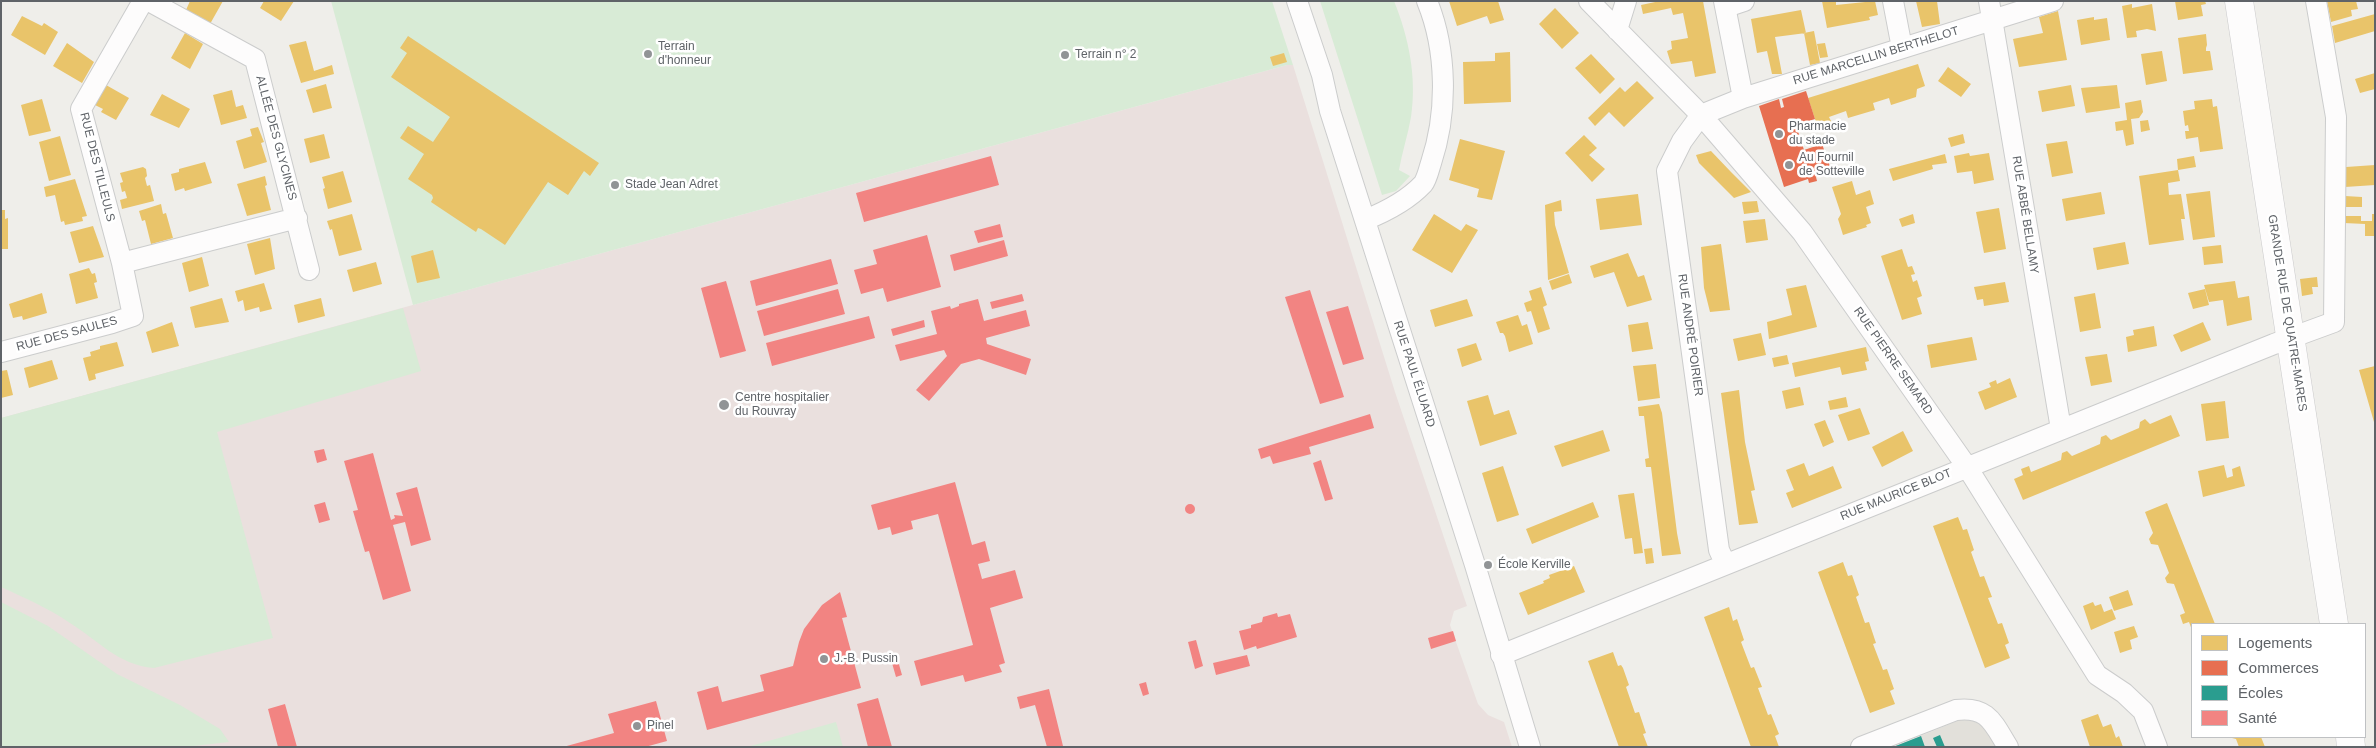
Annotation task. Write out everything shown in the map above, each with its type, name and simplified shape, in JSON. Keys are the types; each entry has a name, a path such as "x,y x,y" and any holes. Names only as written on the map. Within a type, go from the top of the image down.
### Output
{"main road":[{"name":"GRANDE RUE DE QUATRE-MARES","path":"2239,1 2334,623"}],"street":[{"name":"RUE DES TILLEULS","path":"133,316 122,262 82,109 143,1"},
{"name":"ALLÉE DES GLYCINES","path":"149,1 255,59 310,270"},
{"name":"RUE PAUL ÉLUARD","path":"1297,1 1322,75 1330,111 1530,747"},
{"path":"1365,220 1391,208 1424,183 1435,151 1443,109 1441,52 1434,18 1426,1"},
{"name":"RUE PIERRE SEMARD","path":"1589,1 1701,115 1802,232 1967,467 2097,675 2124,693 2143,710 2157,747"},
{"path":"1617,30 1626,1"},
{"path":"1893,1 1902,48"},
{"name":"RUE MARCELLIN BERTHELOT","path":"1701,115 1743,98 1902,48 1991,11 2053,1"},
{"name":"RUE MAURICE BLOT","path":"1501,655 1725,563 2291,337 2334,322 2336,117 2316,1"},
{"path":"1731,3 1743,98"},
{"name":"RUE ABBÉ BELLAMY","path":"1991,11 2061,429"},
{"name":"RUE ANDRÉ POIRIER","path":"1701,115 1682,141 1667,171 1719,550 1725,563"},
{"name":"ALLÉE DES GLYCINES","path":"122,262 296,218"},
{"name":"RUE DES SAULES","path":"1,352 133,316"},
{"path":"1861,747 1956,710 1972,708 1987,715 2008,747"}],"shaded area":[{"name":"Centre hospitalier du Rouvray","path":"1287,65 1293,65 1395,392 1467,606 1454,611 1450,625 1478,704 1488,715 1504,722 1512,747 1,747 1,418"},
{"path":"1968,719 1982,725 1997,747 1893,747 1960,720"}],"green space":[{"name":"Stade Jean Adret","path":"331,1 1272,1 1293,65 1287,65 413,305"},
{"path":"1320,1 1394,1 1408,44 1413,88 1411,117 1399,170 1410,176 1396,191 1382,195"},
{"path":"403,308 421,371 217,432 273,638 154,668 141,666 119,657 53,613 1,587 1,418"},
{"path":"1,602 48,626 117,674 180,705 220,729 229,742 185,747 1,747"},
{"path":"836,722 843,747 747,747"}],"building: Logements":[{"path":"190,1 223,1 210,24 186,10"},
{"path":"264,1 294,1 281,21 260,8"},
{"path":"1449,1 1498,1 1504,20 1490,24 1487,16 1457,26"},
{"path":"1660,1 1703,1 1716,73 1695,77 1692,61 1671,64 1667,51 1672,49 1671,41 1688,38 1683,13 1673,15 1671,8 1643,14 1641,5"},
{"path":"1822,1 1836,1 1836,5 1875,1 1878,15 1869,17 1870,20 1827,28"},
{"path":"1916,1 1937,1 1940,24 1922,27"},
{"path":"2175,1 2205,1 2206,4 2201,5 2203,16 2178,20"},
{"path":"2327,1 2356,1 2358,9 2351,10 2352,16 2331,22"},
{"path":"2132,4 2132,8 2152,4 2156,31 2147,29 2136,31 2137,37 2127,38 2122,6"},
{"path":"1555,8 1579,33 1562,49 1539,24"},
{"path":"1801,10 1806,33 1775,37 1782,74 1772,74 1767,51 1757,53 1751,19"},
{"path":"2058,11 2067,60 2019,67 2013,39 2043,33 2039,17"},
{"path":"2375,14 2375,31 2335,43 2332,26"},
{"path":"22,16 42,26 44,23 58,32 45,55 11,35"},
{"path":"2094,17 2094,20 2107,18 2110,40 2081,45 2077,20"},
{"path":"1814,31 1820,63 1810,65 1804,33"},
{"path":"185,33 203,44 190,69 171,58"},
{"path":"2206,34 2206,51 2210,51 2213,70 2183,74 2178,38"},
{"path":"408,36 599,163 590,176 584,171 568,195 548,182 505,245 481,229 478,228 476,232 431,202 432,195 408,179 424,154 400,138 408,126 433,142 450,117 391,77 407,53 400,48"},
{"path":"306,41 314,71 332,65 334,74 301,83 289,45"},
{"path":"67,43 94,62 82,83 53,66"},
{"path":"1825,43 1828,57 1820,58 1817,44"},
{"path":"2162,51 2167,81 2146,85 2141,54"},
{"path":"1510,52 1511,102 1464,104 1463,62 1495,61 1495,53"},
{"path":"1284,53 1287,62 1273,66 1270,57"},
{"path":"1591,54 1615,79 1600,94 1575,68"},
{"path":"1918,64 1925,86 1917,89 1916,97 1891,105 1889,98 1873,103 1875,110 1848,118 1846,111 1829,117 1832,123 1818,128 1808,98"},
{"path":"1948,67 1971,84 1961,97 1938,81"},
{"path":"2375,73 2375,89 2360,93 2355,79"},
{"path":"1637,81 1654,98 1624,127 1609,112 1595,126 1588,118 1620,87 1625,92"},
{"path":"326,84 332,108 313,113 306,90"},
{"path":"106,85 129,98 116,120 101,112 103,109 95,105"},
{"path":"2071,85 2075,106 2042,112 2038,91"},
{"path":"2117,85 2120,108 2086,113 2081,88"},
{"path":"232,90 236,107 243,105 247,118 221,125 213,95"},
{"path":"162,94 190,109 179,128 150,115"},
{"path":"42,99 51,131 29,136 21,105"},
{"path":"2212,99 2213,107 2217,106 2223,149 2200,152 2198,137 2186,139 2185,131 2189,131 2188,125 2185,126 2183,111 2195,109 2194,101"},
{"path":"2141,100 2143,112 2139,118 2131,119 2134,144 2126,146 2123,130 2116,131 2115,122 2127,120 2125,103"},
{"path":"2148,120 2150,130 2141,132 2140,121"},
{"path":"258,127 264,142 261,143 267,162 244,169 236,141 252,136 250,129"},
{"path":"324,134 330,158 310,163 304,139"},
{"path":"1963,134 1965,143 1951,147 1948,138"},
{"path":"1584,135 1597,148 1589,155 1605,169 1592,182 1565,153"},
{"path":"60,136 71,175 49,181 39,142"},
{"path":"1460,139 1505,151 1492,200 1477,197 1479,189 1449,180"},
{"path":"2067,141 2073,173 2052,177 2046,144"},
{"path":"1711,151 1751,192 1734,198 1699,163 1696,155"},
{"path":"1969,153 1970,156 1989,153 1994,180 1974,184 1972,171 1957,173 1954,156"},
{"path":"1945,154 1947,163 1932,165 1933,169 1893,181 1889,169"},
{"path":"2194,156 2196,167 2178,170 2177,159"},
{"path":"205,162 212,183 185,191 184,188 175,191 171,174 179,172 179,169"},
{"path":"2375,165 2375,185 2345,187 2346,167"},
{"path":"143,167 146,169 147,176 145,178 147,186 150,185 154,201 122,209 120,200 127,198 125,191 122,192 120,183 123,182 120,173"},
{"path":"2178,170 2180,181 2168,183 2169,195 2181,194 2185,219 2181,219 2184,240 2149,245 2139,176"},
{"path":"343,171 352,202 328,209 322,177"},
{"path":"265,176 267,185 265,186 271,210 247,216 237,184"},
{"path":"75,179 87,216 82,217 83,221 65,225 64,221 61,222 55,195 46,197 44,187"},
{"path":"1852,181 1856,195 1870,190 1874,204 1866,207 1871,223 1866,225 1867,227 1843,235 1838,219 1841,214 1832,187"},
{"path":"2210,191 2215,237 2193,240 2186,194"},
{"path":"2101,192 2105,214 2066,221 2062,199"},
{"path":"1638,194 1642,225 1600,230 1596,199"},
{"path":"2345,196 2362,197 2362,207 2345,207"},
{"path":"1561,200 1562,211 1554,212 1555,225 1569,273 1548,280 1545,205"},
{"path":"1757,201 1759,212 1744,214 1742,202"},
{"path":"161,204 163,214 166,213 173,238 151,244 145,220 142,221 139,211"},
{"path":"1999,208 2006,249 1984,253 1976,212"},
{"path":"1,210 5,210 5,219 8,218 8,249 1,249"},
{"path":"352,214 362,250 339,256 332,229 330,230 327,221"},
{"path":"1434,214 1461,231 1466,224 1478,230 1452,273 1412,250"},
{"path":"1913,214 1915,223 1902,227 1899,219"},
{"path":"2372,214 2375,214 2375,236 2365,236 2365,224 2344,223 2344,216 2361,216 2361,221 2372,221"},
{"path":"1765,219 1768,240 1746,243 1743,221"},
{"path":"93,226 104,257 79,263 70,232"},
{"path":"270,238 275,269 255,275 247,244"},
{"path":"2125,242 2129,264 2097,270 2093,248"},
{"path":"1721,244 1730,310 1710,312 1704,288 1701,247"},
{"path":"2221,245 2223,263 2204,265 2202,247"},
{"path":"1902,249 1908,267 1912,266 1915,274 1911,275 1913,282 1917,280 1922,296 1917,298 1922,314 1902,320 1881,256"},
{"path":"433,250 440,278 417,283 411,256"},
{"path":"1628,253 1638,277 1644,275 1652,300 1627,307 1614,272 1594,278 1590,266"},
{"path":"202,257 209,286 189,292 182,263"},
{"path":"376,262 382,284 353,292 347,270"},
{"path":"89,268 92,274 95,273 97,282 94,283 98,298 76,304 69,274"},
{"path":"1569,274 1572,283 1552,290 1549,281"},
{"path":"2317,277 2318,287 2312,287 2313,294 2302,296 2300,279"},
{"path":"2235,281 2238,298 2249,296 2252,320 2227,326 2223,300 2209,302 2204,285"},
{"path":"2005,282 2009,302 1984,306 1983,299 1977,300 1974,287"},
{"path":"264,283 272,309 260,312 259,307 245,311 243,300 238,302 235,291"},
{"path":"1806,285 1817,327 1769,339 1767,322 1792,315 1786,289"},
{"path":"1541,287 1547,305 1543,307 1550,329 1538,333 1531,311 1527,312 1524,303 1532,300 1529,291"},
{"path":"2205,289 2209,305 2193,309 2188,293"},
{"path":"42,293 47,313 23,320 22,316 13,318 9,304"},
{"path":"2095,293 2101,328 2080,332 2074,297"},
{"path":"222,298 229,322 195,328 190,307"},
{"path":"321,298 325,316 298,323 294,305"},
{"path":"1467,299 1473,316 1435,327 1430,310"},
{"path":"1518,315 1522,326 1527,324 1533,344 1509,352 1505,336 1503,333 1500,333 1496,322"},
{"path":"172,322 179,346 152,353 146,332"},
{"path":"1648,322 1653,349 1632,352 1628,325"},
{"path":"2203,322 2211,340 2181,352 2173,335"},
{"path":"2154,326 2157,346 2128,352 2126,337 2134,335 2133,330"},
{"path":"1761,333 1766,355 1738,361 1733,339"},
{"path":"1972,337 1977,360 1931,368 1927,345"},
{"path":"117,342 124,366 95,374 96,379 89,381 83,358 91,356 90,352 100,349 100,346"},
{"path":"1476,343 1482,360 1462,367 1457,349"},
{"path":"1866,347 1869,361 1865,362 1867,370 1842,375 1840,367 1795,377 1792,363"},
{"path":"2107,354 2112,382 2091,386 2085,357"},
{"path":"1787,355 1789,364 1774,367 1772,358"},
{"path":"52,360 58,379 29,388 24,368"},
{"path":"1656,364 1660,398 1638,401 1633,366"},
{"path":"2375,366 2375,422 2374,422 2359,370"},
{"path":"7,370 13,395 1,398 1,371"},
{"path":"2010,378 2017,397 1985,410 1978,392 1991,387 1989,383 1996,380 1997,384"},
{"path":"1800,387 1804,405 1786,409 1782,391"},
{"path":"1739,390 1745,442 1755,490 1751,491 1758,523 1739,525 1721,393"},
{"path":"1488,395 1494,415 1509,410 1517,434 1480,446 1467,401"},
{"path":"1846,397 1848,407 1830,410 1828,401"},
{"path":"2225,401 2229,438 2206,441 2201,404"},
{"path":"1659,404 1662,413 1681,554 1662,556 1651,467 1646,467 1645,459 1649,458 1644,416 1639,416 1638,407"},
{"path":"1860,408 1870,434 1848,441 1838,415"},
{"path":"2171,415 2180,436 2023,500 2014,479 2023,475 2021,469 2029,466 2031,472 2061,460 2062,453 2067,451 2072,456 2100,444 2101,437 2106,435 2111,440 2139,428 2140,422 2145,419 2150,424"},
{"path":"1825,420 1834,442 1823,447 1814,424"},
{"path":"1603,430 1610,451 1562,467 1554,446"},
{"path":"1903,431 1913,451 1882,467 1872,447"},
{"path":"1804,463 1809,476 1833,466 1842,488 1792,508 1786,493 1794,490 1786,470"},
{"path":"2224,465 2227,478 2233,476 2232,469 2240,466 2245,486 2203,497 2198,471"},
{"path":"1503,466 1519,515 1497,522 1482,473"},
{"path":"1634,493 1643,553 1634,554 1632,538 1625,539 1618,495"},
{"path":"1593,502 1599,517 1532,544 1526,529"},
{"path":"2167,503 2215,623 2191,623 2191,627 2189,622 2183,624 2180,615 2185,613 2174,584 2167,583 2165,578 2169,573 2158,545 2151,544 2149,539 2153,533 2145,512"},
{"path":"1958,517 1963,530 1967,529 1974,550 1971,552 1980,577 1984,576 1992,597 1988,598 1998,624 2002,623 2009,643 2005,645 2010,658 1985,668 1933,526"},
{"path":"1652,548 1654,563 1646,564 1644,549"},
{"path":"1843,562 1848,576 1852,575 1859,595 1856,597 1865,623 1869,622 1876,643 1873,644 1883,670 1887,669 1894,689 1890,691 1895,704 1870,713 1818,572"},
{"path":"1574,566 1585,592 1528,615 1519,593 1544,583 1543,581 1550,578 1549,575"},
{"path":"2128,590 2133,605 2114,611 2109,597"},
{"path":"2093,602 2095,606 2101,604 2104,612 2112,609 2116,619 2091,630 2083,606"},
{"path":"1729,607 1733,621 1737,619 1744,640 1741,642 1751,668 1754,667 1762,687 1758,688 1768,715 1771,714 1779,734 1775,736 1779,747 1751,747 1704,617"},
{"path":"2134,626 2138,637 2130,640 2132,649 2120,653 2114,632"},
{"path":"1613,652 1618,666 1621,665 1623,668 1629,685 1626,687 1635,713 1639,712 1646,733 1643,734 1648,747 1619,747 1588,661"},
{"path":"2098,714 2103,727 2111,724 2116,738 2119,736 2123,747 2090,747 2081,720"},
{"path":"2232,738 2261,738 2265,747 2239,747 2236,739"}],"building: Commerces":[{"path":"1806,91 1815,119 1796,125 1804,150 1822,144 1832,172 1816,177 1817,181 1809,183 1808,179 1784,187 1759,106 1779,99 1781,108 1784,107 1782,99"}],"building: Écoles":[{"path":"1940,735 1945,747 1937,747 1933,738"},
{"path":"1921,736 1925,747 1893,747"}],"building: Santé":[{"path":"991,156 999,185 864,222 856,193"},
{"path":"1000,224 1003,237 978,243 974,231"},
{"path":"927,235 941,287 887,302 883,288 861,294 854,270 877,264 873,250"},
{"path":"1004,240 1008,256 954,271 950,255"},
{"path":"831,259 838,284 756,306 750,281"},
{"path":"726,281 746,351 720,358 701,288"},
{"path":"838,289 845,314 764,336 757,311"},
{"path":"1310,290 1344,397 1320,404 1285,297"},
{"path":"1022,294 1024,301 992,309 990,302"},
{"path":"978,299 984,321 1026,310 1030,326 986,338 987,344 1031,359 1026,375 979,359 961,364 929,401 916,390 947,356 944,350 900,361 895,345 937,334 931,311 950,306 951,309 959,306 959,304"},
{"path":"1348,306 1364,359 1343,365 1326,312"},
{"path":"869,316 875,338 772,366 766,343"},
{"path":"924,320 925,327 893,336 891,329"},
{"path":"1370,414 1374,428 1309,447 1311,454 1273,464 1270,456 1261,459 1258,449"},
{"path":"324,449 327,460 317,463 314,451"},
{"path":"373,453 391,520 395,518 394,515 403,516 396,493 417,487 431,540 411,546 405,522 393,525 411,591 383,600 369,551 365,552 353,511 358,510 344,461"},
{"path":"1321,460 1333,499 1325,501 1313,463"},
{"path":"955,482 972,545 985,541 990,561 978,564 982,579 1015,570 1023,598 990,608 1005,663 999,665 1002,672 965,682 963,675 921,686 914,661 973,645 938,514 911,521 913,529 892,535 890,527 878,530 871,505"},
{"path":"325,502 330,520 319,523 314,505"},
{"path":"1188,504 1192,504 1195,509 1194,513 1188,514 1185,511 1185,507"},
{"name":"J.-B. Pussin","path":"840,592 847,617 842,618 861,688 707,730 697,692 718,686 722,702 764,691 760,675 793,666 804,629 822,605"},
{"path":"1277,613 1278,617 1290,614 1297,637 1257,649 1256,646 1244,650 1239,631 1251,628 1251,625 1262,622 1263,617"},
{"path":"1453,631 1456,641 1431,649 1428,638"},
{"path":"1196,640 1203,666 1195,669 1188,642"},
{"path":"1247,655 1250,666 1216,675 1213,663"},
{"path":"898,661 902,675 896,677 892,663"},
{"path":"1146,682 1149,694 1143,696 1139,684"},
{"path":"1049,689 1063,746 1047,747 1035,705 1020,709 1017,697"},
{"path":"878,698 892,747 868,747 857,704"},
{"name":"Pinel","path":"656,701 667,741 645,747 563,747 614,733 608,714"},
{"path":"285,704 297,747 278,747 268,709"}],"place":[{"name":"Terrain d'honneur","path":"648,54"},
{"name":"Terrain n° 2","path":"1065,55"},
{"name":"Pharmacie du stade","path":"1779,134"},
{"name":"Au Fournil de Sotteville","path":"1789,165"},
{"name":"Stade Jean Adret","path":"615,185"},
{"name":"Centre hospitalier du Rouvray","path":"724,405"},
{"name":"École Kerville","path":"1488,565"},
{"name":"J.-B. Pussin","path":"824,659"},
{"name":"Pinel","path":"637,726"}]}
